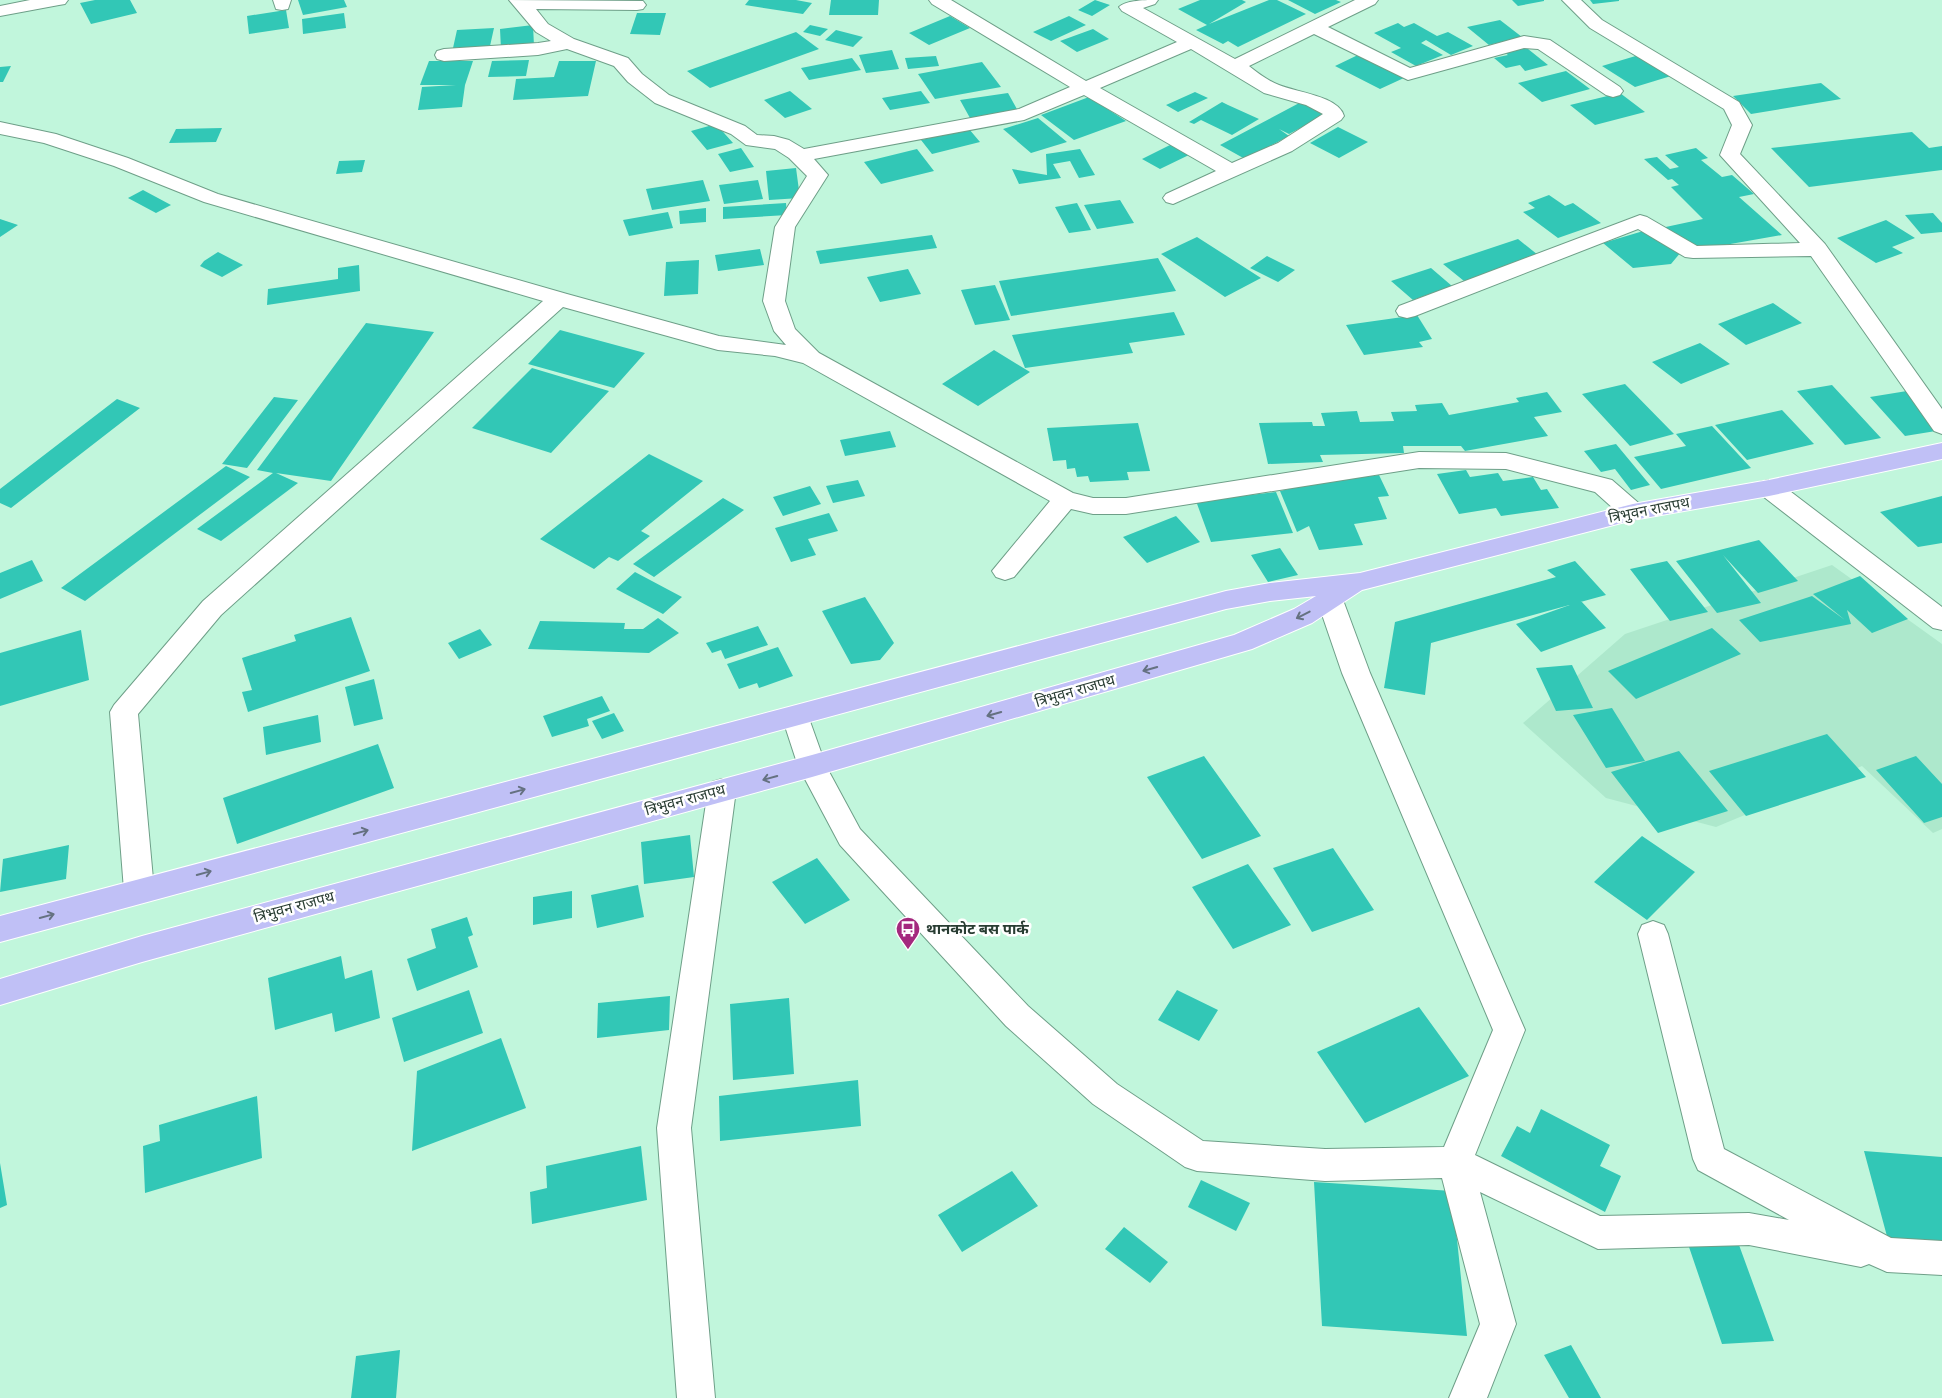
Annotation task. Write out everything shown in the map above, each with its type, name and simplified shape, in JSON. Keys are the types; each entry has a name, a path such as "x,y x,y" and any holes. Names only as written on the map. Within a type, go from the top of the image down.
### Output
{"highway":[{"name":"त्रिभुवन राजपथ","path":"0,929 139,890 796,717 1226,600 1270,592 1360,582 1632,512 1769,488 1942,451"},
{"name":"त्रिभुवन राजपथ","path":"0,992 142,949 812,766 1243,642 1303,616 1360,582"}],"street":[{"path":"0,11 59,0"},
{"path":"938,0 1085,88 1231,171"},
{"path":"1121,4 1149,0"},
{"path":"1235,66 1369,0"},
{"path":"1571,0 1596,24 1732,106 1742,125 1730,155 1817,249 1942,426"},
{"path":"520,2 637,5"},
{"path":"520,2 542,28 568,43 621,62 635,78 662,99 738,130 753,141 768,140 788,145 818,174 785,226 774,301 785,331 811,358"},
{"path":"1121,4 1235,66 1271,90 1313,101 1333,112 1334,116 1285,147 1173,198"},
{"path":"1312,27 1408,74 1524,42 1543,44 1613,91"},
{"path":"800,156 1024,114 1192,42"},
{"path":"444,55 538,50 568,43"},
{"path":"0,128 49,138 121,162 211,198 559,299 718,343 776,350 811,358 1065,498 1093,506 1126,506 1419,460 1506,461 1603,486 1632,512"},
{"path":"1408,311 1640,222 1693,252 1817,249"},
{"path":"139,890 124,712 212,608 559,299"},
{"path":"1769,488 1942,621"},
{"path":"1005,571 1065,498"},
{"path":"1330,600 1356,674 1509,1030 1454,1162 1498,1324 1468,1398"},
{"path":"796,717 812,766 850,837 1017,1016 1105,1094 1197,1156 1325,1164 1454,1162 1598,1233 1749,1229 1887,1254 1942,1258"},
{"path":"696,1398 674,1128 722,790"},
{"path":"1653,934 1710,1159 1887,1254"}],"shaded area":[{"path":"1832,565 1942,644 1942,829 1933,833 1862,766 1716,827 1606,798 1523,723 1625,634"}],"building":[{"path":"95,0 130,0 137,13 91,24 80,3"},
{"path":"298,0 344,0 347,7 303,15"},
{"path":"749,0 796,0 812,3 803,14 745,5"},
{"path":"831,0 879,0 878,15 829,15"},
{"path":"1095,0 1110,5 1092,16 1078,10"},
{"path":"1200,0 1242,0 1246,2 1209,24 1269,0 1277,0 1306,14 1238,47 1228,41 1223,44 1196,30 1207,25 1178,9"},
{"path":"1288,0 1336,0 1341,2 1315,14"},
{"path":"1512,0 1544,0 1544,1 1518,6"},
{"path":"1590,0 1619,0 1619,1 1593,4"},
{"path":"286,10 289,28 249,34 247,16"},
{"path":"344,13 346,28 303,34 302,19"},
{"path":"637,13 666,13 660,35 630,34"},
{"path":"950,16 970,28 929,45 909,33"},
{"path":"1069,16 1086,25 1051,41 1033,32"},
{"path":"1500,20 1522,37 1489,45 1467,27"},
{"path":"1398,23 1404,27 1414,23 1437,36 1448,32 1473,46 1451,55 1426,40 1421,43 1443,55 1416,66 1391,52 1401,48 1374,33"},
{"path":"533,25 534,46 501,49 500,29"},
{"path":"810,25 828,29 820,36 803,32"},
{"path":"494,28 490,46 453,48 457,30"},
{"path":"1093,29 1109,39 1077,52 1060,41"},
{"path":"836,30 863,37 853,47 825,40"},
{"path":"796,32 819,49 710,88 687,71"},
{"path":"1523,45 1548,65 1525,71 1520,65 1506,68 1494,58 1508,55 1501,50"},
{"path":"892,50 899,69 866,73 859,55"},
{"path":"1360,54 1406,77 1380,89 1335,66"},
{"path":"1639,55 1671,76 1635,87 1602,66"},
{"path":"936,56 939,66 908,69 905,58"},
{"path":"852,58 861,70 809,80 801,68"},
{"path":"529,60 526,76 488,77 492,61"},
{"path":"429,61 473,61 465,85 462,107 418,110 422,87 456,85 420,85"},
{"path":"559,61 596,61 588,96 513,100 516,79 554,77"},
{"path":"982,62 1001,87 935,99 918,74"},
{"path":"11,66 3,82 0,82 0,67"},
{"path":"1566,71 1590,89 1542,102 1518,83"},
{"path":"1821,83 1841,99 1751,114 1733,96"},
{"path":"790,91 812,109 785,118 764,100"},
{"path":"921,91 930,103 890,110 882,98"},
{"path":"1195,92 1208,98 1178,112 1166,105"},
{"path":"1008,93 1018,111 970,118 960,100"},
{"path":"1620,93 1645,112 1595,125 1570,105"},
{"path":"1089,97 1126,121 1074,140 1041,115"},
{"path":"1303,101 1327,114 1289,134 1279,129 1289,136 1245,159 1220,145"},
{"path":"1222,102 1259,119 1232,135 1201,120 1194,124 1189,122"},
{"path":"1038,118 1067,142 1031,153 1003,129"},
{"path":"716,124 733,143 707,150 691,131"},
{"path":"1338,127 1368,142 1339,158 1310,143"},
{"path":"222,128 216,142 169,143 176,129"},
{"path":"969,129 980,142 932,154 921,140"},
{"path":"1912,132 1929,148 1942,146 1942,170 1809,187 1771,148"},
{"path":"1174,143 1193,153 1160,169 1142,159"},
{"path":"741,148 754,167 730,172 718,154"},
{"path":"1696,148 1708,158 1701,160 1722,177 1732,175 1754,194 1739,197 1782,235 1702,249 1661,228 1703,219 1671,187 1679,185 1672,179 1668,180 1644,159 1657,157 1670,169 1679,167 1665,155"},
{"path":"917,149 934,171 881,184 864,162"},
{"path":"1080,149 1095,175 1079,178 1070,161 1053,164 1061,178 1019,184 1012,169 1047,175 1046,154"},
{"path":"365,160 362,172 336,174 339,161"},
{"path":"796,168 800,198 769,200 766,171"},
{"path":"703,180 710,201 652,210 646,189"},
{"path":"758,180 763,199 724,204 719,185"},
{"path":"143,190 171,205 156,213 128,198"},
{"path":"1549,195 1565,206 1573,203 1601,223 1558,238 1523,212 1535,208 1528,203"},
{"path":"1120,200 1134,223 1097,229 1084,205"},
{"path":"786,203 787,215 723,219 723,207"},
{"path":"1077,203 1091,230 1069,233 1055,207"},
{"path":"706,208 706,222 680,224 679,211"},
{"path":"668,212 673,228 629,236 623,220"},
{"path":"1933,213 1942,223 1942,232 1921,234 1905,215"},
{"path":"0,219 18,225 0,237"},
{"path":"1886,220 1915,238 1892,247 1903,253 1876,263 1837,238"},
{"path":"1650,229 1681,252 1671,264 1633,268 1603,243"},
{"path":"932,235 937,248 820,264 816,251"},
{"path":"1197,237 1261,278 1225,297 1161,254"},
{"path":"1518,239 1538,255 1464,281 1443,264"},
{"path":"760,249 764,265 718,271 715,255"},
{"path":"218,252 243,265 222,277 200,266"},
{"path":"1267,256 1295,270 1278,282 1250,268"},
{"path":"1158,258 1176,291 1011,316 999,281"},
{"path":"699,260 698,294 664,296 666,262"},
{"path":"359,265 360,291 267,305 268,289 338,279 338,268"},
{"path":"1431,268 1452,286 1413,300 1391,281"},
{"path":"908,269 921,294 880,302 867,277"},
{"path":"995,285 1010,320 975,325 961,290"},
{"path":"1773,303 1802,323 1746,345 1718,324"},
{"path":"1174,312 1185,335 1129,343 1133,353 1025,368 1012,335"},
{"path":"1417,315 1432,339 1419,342 1423,347 1364,355 1346,325"},
{"path":"366,323 434,332 331,481 276,473 298,483 221,541 197,529 273,473 257,470"},
{"path":"560,330 645,353 614,388 528,364"},
{"path":"1700,343 1730,364 1681,384 1652,362"},
{"path":"994,350 1030,372 978,406 942,384"},
{"path":"532,368 609,391 551,453 472,428"},
{"path":"1625,384 1674,434 1630,446 1582,394"},
{"path":"1832,385 1881,438 1845,445 1797,391"},
{"path":"1907,391 1942,430 1905,436 1870,397"},
{"path":"1547,392 1562,412 1534,417 1548,436 1465,451 1461,446 1403,446 1404,453 1320,455 1323,462 1268,464 1259,423 1312,422 1313,426 1325,426 1321,413 1357,411 1360,422 1394,421 1391,412 1417,411 1415,405 1442,403 1449,415 1519,402 1516,398"},
{"path":"274,397 298,400 247,468 222,464"},
{"path":"117,399 140,408 11,508 0,503 0,489"},
{"path":"1782,410 1814,444 1747,460 1715,425"},
{"path":"1138,423 1150,471 1127,472 1129,480 1090,482 1088,476 1077,477 1075,468 1067,469 1066,460 1053,461 1047,428"},
{"path":"1712,426 1751,468 1661,489 1634,457 1686,446 1676,434"},
{"path":"890,431 896,447 845,456 840,440"},
{"path":"1616,444 1650,485 1631,490 1615,469 1601,472 1584,451"},
{"path":"649,454 703,481 641,531 650,536 618,561 609,557 594,569 540,539"},
{"path":"226,466 250,477 85,601 61,588"},
{"path":"1466,470 1470,477 1498,473 1503,481 1533,477 1541,490 1547,489 1559,508 1501,516 1496,508 1459,514 1437,474"},
{"path":"1379,475 1389,496 1378,497 1387,519 1354,524 1363,545 1319,550 1309,526 1297,532 1280,491 1313,483"},
{"path":"858,480 865,496 833,503 826,486"},
{"path":"810,486 821,504 783,516 773,497"},
{"path":"1276,492 1293,533 1211,542 1196,501"},
{"path":"1942,496 1942,543 1918,547 1880,512"},
{"path":"723,498 744,510 654,577 633,564"},
{"path":"829,513 838,531 808,539 816,555 791,562 775,528"},
{"path":"1176,516 1200,542 1147,563 1123,537"},
{"path":"1759,540 1798,581 1758,593 1723,555 1761,603 1717,613 1676,561"},
{"path":"1280,548 1298,575 1268,582 1251,555"},
{"path":"32,560 43,581 0,599 0,573"},
{"path":"1575,561 1606,595 1431,643 1425,695 1384,688 1395,622 1556,577 1547,570"},
{"path":"1667,561 1708,612 1670,621 1630,569"},
{"path":"635,572 682,597 663,614 616,589"},
{"path":"1860,576 1908,619 1872,633 1847,610 1851,624 1760,642 1739,620 1812,596 1845,620 1813,594"},
{"path":"865,597 894,643 880,660 851,664 822,611"},
{"path":"1581,601 1606,628 1541,652 1516,624"},
{"path":"351,617 370,671 248,712 242,692 252,690 242,658 296,641 294,635"},
{"path":"658,618 679,633 649,653 528,649 540,621 625,623 624,629 643,629"},
{"path":"758,626 768,645 725,659 721,650 712,653 706,643"},
{"path":"1712,628 1741,654 1636,699 1608,671"},
{"path":"480,629 492,645 459,659 448,643"},
{"path":"81,630 89,680 0,706 0,653"},
{"path":"778,647 793,676 759,688 757,683 739,689 727,664"},
{"path":"1572,665 1593,708 1556,711 1536,668"},
{"path":"374,679 383,719 354,726 345,687"},
{"path":"602,696 610,711 587,719 589,726 552,737 543,716"},
{"path":"1612,708 1645,761 1606,768 1573,715"},
{"path":"614,713 624,731 602,739 592,721"},
{"path":"318,715 321,742 266,755 263,727"},
{"path":"1827,734 1866,777 1746,816 1709,771"},
{"path":"378,744 394,788 237,844 223,798"},
{"path":"1679,751 1728,811 1658,833 1611,772"},
{"path":"1204,756 1261,836 1202,859 1147,777"},
{"path":"1916,756 1942,784 1942,817 1924,823 1876,770"},
{"path":"690,835 694,877 644,884 641,842"},
{"path":"1642,836 1695,872 1647,920 1594,882"},
{"path":"69,845 66,879 0,892 3,859"},
{"path":"1333,848 1374,910 1312,932 1273,868"},
{"path":"817,858 850,900 805,924 772,882"},
{"path":"1248,864 1291,925 1233,949 1192,887"},
{"path":"638,885 644,917 597,928 591,895"},
{"path":"572,891 572,918 533,925 533,897"},
{"path":"467,917 473,935 468,937 478,967 417,991 407,959 436,948 431,929"},
{"path":"341,956 345,979 372,970 380,1018 335,1032 332,1013 275,1030 268,978"},
{"path":"469,990 483,1033 404,1062 392,1018"},
{"path":"1177,990 1218,1010 1199,1041 1158,1020"},
{"path":"670,996 669,1030 597,1038 598,1003"},
{"path":"789,998 794,1074 733,1080 730,1004"},
{"path":"1419,1007 1469,1076 1365,1123 1317,1052"},
{"path":"501,1038 526,1108 412,1151 417,1071"},
{"path":"858,1080 861,1126 720,1141 719,1096"},
{"path":"257,1096 262,1158 145,1193 143,1146 160,1141 159,1125"},
{"path":"1541,1109 1610,1145 1600,1166 1621,1176 1605,1212 1501,1156 1517,1126 1530,1133"},
{"path":"641,1146 647,1200 532,1224 530,1192 547,1188 546,1166"},
{"path":"1864,1151 1942,1157 1942,1244 1888,1240"},
{"path":"0,1163 7,1205 0,1208"},
{"path":"1012,1171 1038,1206 962,1252 938,1215"},
{"path":"1201,1180 1250,1203 1236,1231 1188,1207"},
{"path":"1314,1182 1452,1191 1467,1336 1322,1326"},
{"path":"1124,1227 1168,1262 1150,1283 1105,1249"},
{"path":"1739,1245 1774,1341 1722,1344 1689,1247"},
{"path":"1571,1345 1601,1398 1569,1398 1544,1355"},
{"path":"400,1350 396,1398 351,1398 356,1356"}],"place":[{"name":"थानकोट बस पार्क","path":"908,950"}]}
